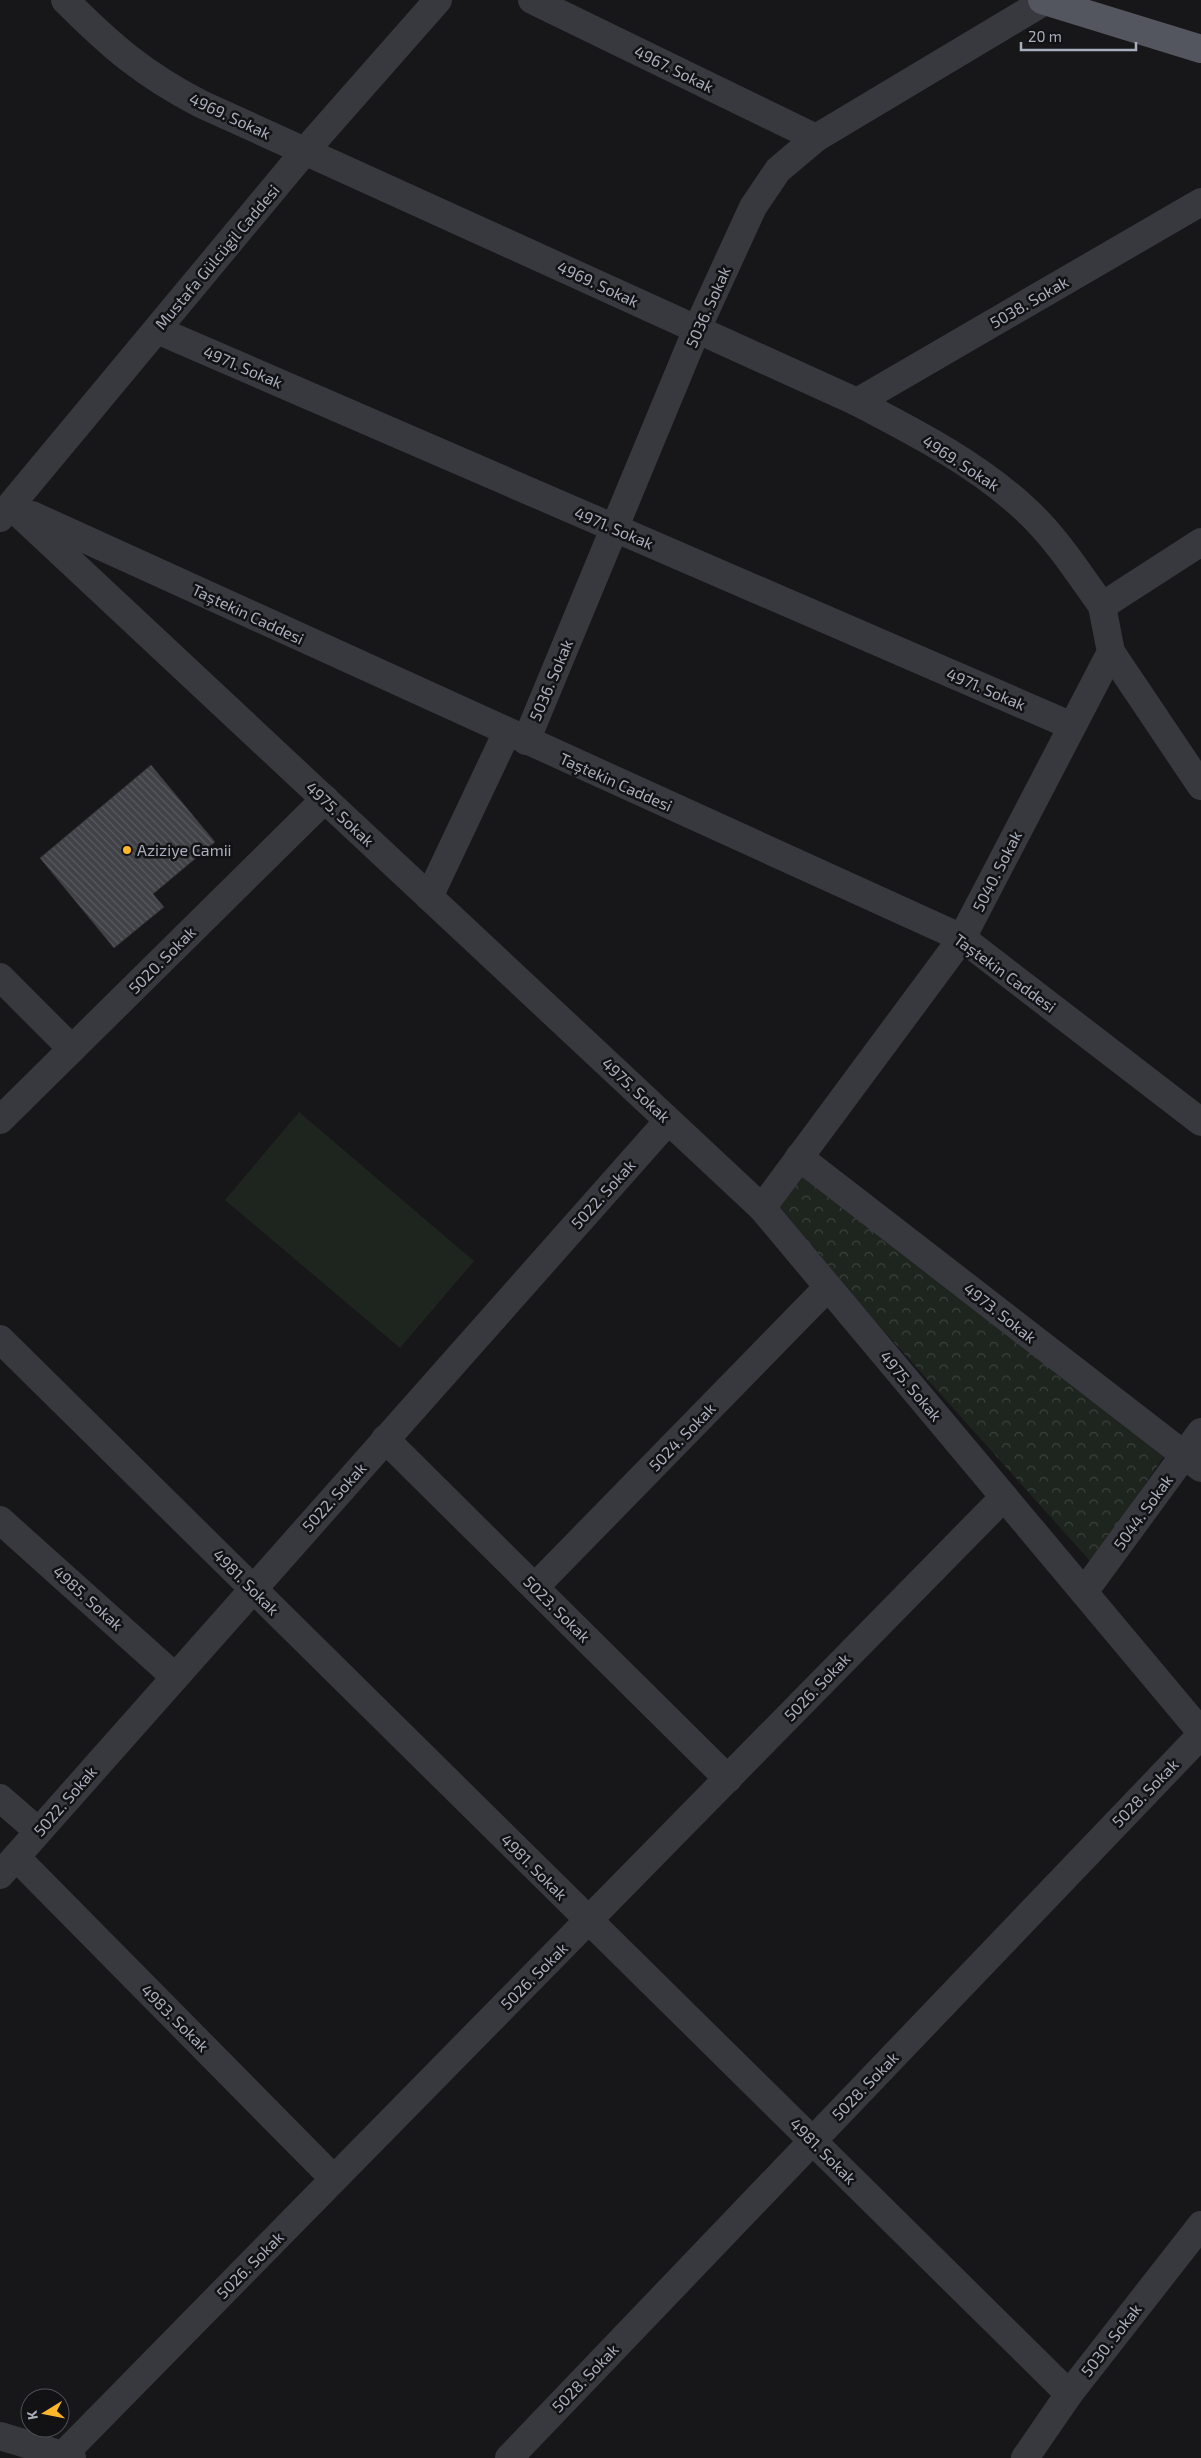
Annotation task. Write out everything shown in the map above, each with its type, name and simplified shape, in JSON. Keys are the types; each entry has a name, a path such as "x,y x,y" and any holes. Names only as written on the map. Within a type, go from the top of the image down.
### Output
{"main road":[{"path":"1044,0 1201,49"}],"street":[{"name":"4969. Sokak","path":"65,0 107,42 138,67 167,86 305,151 857,402 938,445 983,474 1024,508 1048,532 1102,606"},
{"name":"Mustafa Gülcügil Caddesi","path":"4,506 157,330 305,151 438,0"},
{"name":"4967. Sokak","path":"532,0 816,138"},
{"name":"5036. Sokak","path":"429,897 516,736 614,528 697,329 763,189 778,170 816,138 1044,0"},
{"name":"5038. Sokak","path":"857,402 1201,202"},
{"name":"4971. Sokak","path":"157,330 1072,726"},
{"name":"Taştekin Caddesi","path":"4,506 962,938 1201,1122"},
{"name":"4975. Sokak","path":"4,506 324,799 762,1208 1201,1733"},
{"path":"1201,542 1102,606 1111,652 1201,786"},
{"name":"5040. Sokak","path":"762,1208 962,938 1111,652"},
{"name":"5020. Sokak","path":"0,1120 324,799"},
{"path":"0,977 72,1049"},
{"name":"5022. Sokak","path":"8,1866 668,1121"},
{"name":"4973. Sokak","path":"799,1157 1193,1462"},
{"name":"5024. Sokak","path":"535,1587 828,1288"},
{"name":"4981. Sokak","path":"0,1339 1069,2394"},
{"name":"5044. Sokak","path":"1084,1592 1193,1462 1201,1432"},
{"name":"5023. Sokak","path":"386,1439 728,1779"},
{"name":"5026. Sokak","path":"67,2457 334,2179 1004,1497"},
{"name":"4985. Sokak","path":"0,1520 175,1677"},
{"name":"5028. Sokak","path":"508,2458 1201,1733"},
{"path":"0,1798 38,1831"},
{"name":"4983. Sokak","path":"8,1866 334,2179"},
{"name":"5030. Sokak","path":"1025,2458 1069,2394 1200,2227"},
{"path":"0,2436 67,2457"}],"green space":[{"path":"299,1112 474,1261 400,1348 225,1200"},
{"path":"799,1174 1165,1455 1091,1562 771,1205"}],"building":[{"name":"Aziziye Camii","path":"151,765 215,842 153,894 164,907 114,948 40,858"}],"place":[{"name":"Aziziye Camii","path":"127,850"}]}
